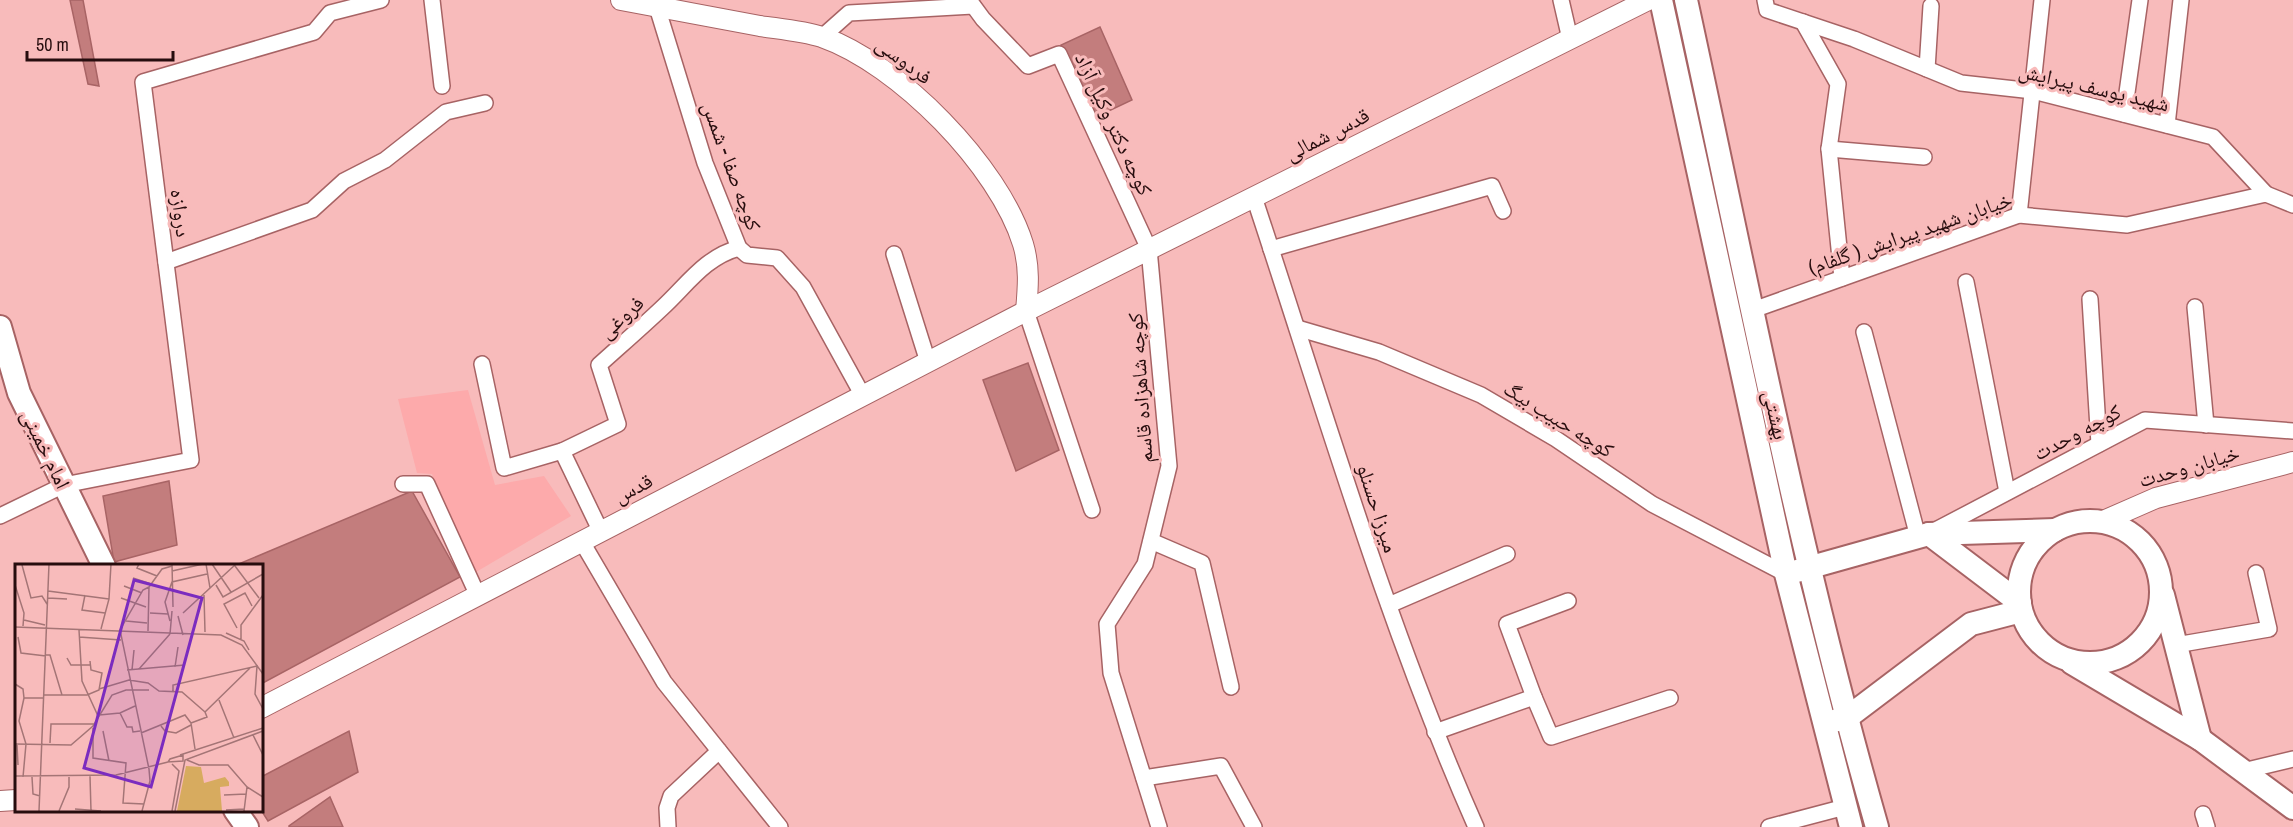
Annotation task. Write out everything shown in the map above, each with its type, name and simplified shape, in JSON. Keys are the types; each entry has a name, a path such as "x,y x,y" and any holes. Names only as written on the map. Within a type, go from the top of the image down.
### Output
{"main road":[{"name":"بهشتی","path":"1661,0 1786,574 1848,817"},
{"name":"بهشتی","path":"1686,0 1810,568 1877,827"},
{"name":"امام خمینی","path":"0,327 20,393 103,564"},
{"path":"1786,574 1924,535 2055,530 2078,522 2101,522 2123,529 2142,544 2155,563 2200,739"},
{"path":"2055,530 2037,544 2024,564 2019,587 2021,607 2031,633 2047,650 2068,660 2200,739 2293,808"},
{"path":"1924,535 2021,607"},
{"path":"2068,660 2092,664 2114,659 2135,648 2150,630 2159,609 2161,586"},
{"path":"1823,724 1848,717 1971,624 2021,607"},
{"path":"236,812 247,827"}],"street":[{"path":"432,0 442,86"},
{"path":"1561,0 1570,39"},
{"name":"قدس شمالی","path":"1026,311 1648,0"},
{"name":"شهید یوسف پیرایش","path":"1765,0 1767,10 1961,83 2033,91 2213,137 2266,194"},
{"path":"2019,215 2042,0"},
{"path":"2124,114 2140,0"},
{"path":"2167,125 2181,0"},
{"name":"دروازه","path":"64,484 191,460 143,82 314,32 330,13 373,1"},
{"name":"فردوسی","path":"640,3 822,37 873,62 919,99 978,162 1000,195 1023,243 1029,276 1026,311"},
{"name":"کوچه صفا - شمس","path":"640,3 739,248 747,255 777,258 803,287 863,396"},
{"name":"کوچه دکتر وکیل آزاد","path":"822,37 849,13 971,3 1028,66 1059,54 1149,249"},
{"path":"1927,69 1931,6"},
{"path":"1803,22 1838,84 1828,149 1842,278"},
{"path":"166,262 312,210 344,181 385,160 446,112 485,103"},
{"path":"1828,149 1924,157"},
{"path":"1271,249 1492,186 1503,211"},
{"path":"2266,194 2293,205"},
{"name":"خیابان شهید پیرایش ( گلفام)","path":"1753,310 2019,215 2127,225 2266,194"},
{"name":"میرزا حسنلو","path":"1254,197 1389,605 1435,732 1476,827"},
{"name":"فروغی","path":"482,364 504,468 562,451 618,424 599,365 664,306 689,279 721,253 739,248"},
{"name":"کوچه شاهزاده قاسم","path":"1149,249 1169,466 1145,564 1107,624 1111,673 1159,827"},
{"path":"894,254 928,362"},
{"path":"1966,282 2007,492"},
{"path":"2090,299 2098,444"},
{"path":"2195,307 2206,424"},
{"path":"1026,311 1092,510"},
{"name":"قدس","path":"262,707 1026,311"},
{"name":"کوچه حبیب بیگ","path":"1297,328 1379,352 1482,395 1556,439 1652,504 1786,574"},
{"path":"1864,332 1924,535"},
{"name":"کوچه وحدت","path":"1924,535 2145,420 2293,431"},
{"path":"562,451 601,532"},
{"name":"خیابان وحدت","path":"2101,522 2156,498 2293,462"},
{"path":"0,516 64,484"},
{"path":"403,484 427,484 478,596"},
{"path":"1151,541 1202,563 1231,687"},
{"path":"582,542 664,682 780,827"},
{"path":"1389,605 1508,554"},
{"path":"2176,645 2269,629 2256,573"},
{"path":"1569,601 1507,624 1551,737 1670,698"},
{"path":"1435,732 1534,697"},
{"path":"668,827 667,808 671,796 719,751"},
{"path":"2243,771 2293,759"},
{"path":"1144,777 1221,766 1254,827"},
{"path":"0,801 15,800"},
{"path":"1769,827 1848,817"}],"shaded area":[{"path":"468,390 495,485 544,476 571,516 471,575 432,474 417,473 398,399"}],"building":[{"path":"70,0 83,0 99,86 88,84"},
{"path":"1100,27 1132,100 1094,118 1061,45"},
{"path":"1028,363 1059,450 1016,471 983,380"},
{"path":"169,481 177,545 114,562 103,496"},
{"path":"412,491 460,577 262,683 262,564 239,564"},
{"path":"349,731 358,772 268,821 262,812 262,776"},
{"path":"330,797 343,827 289,827 289,826"}]}
